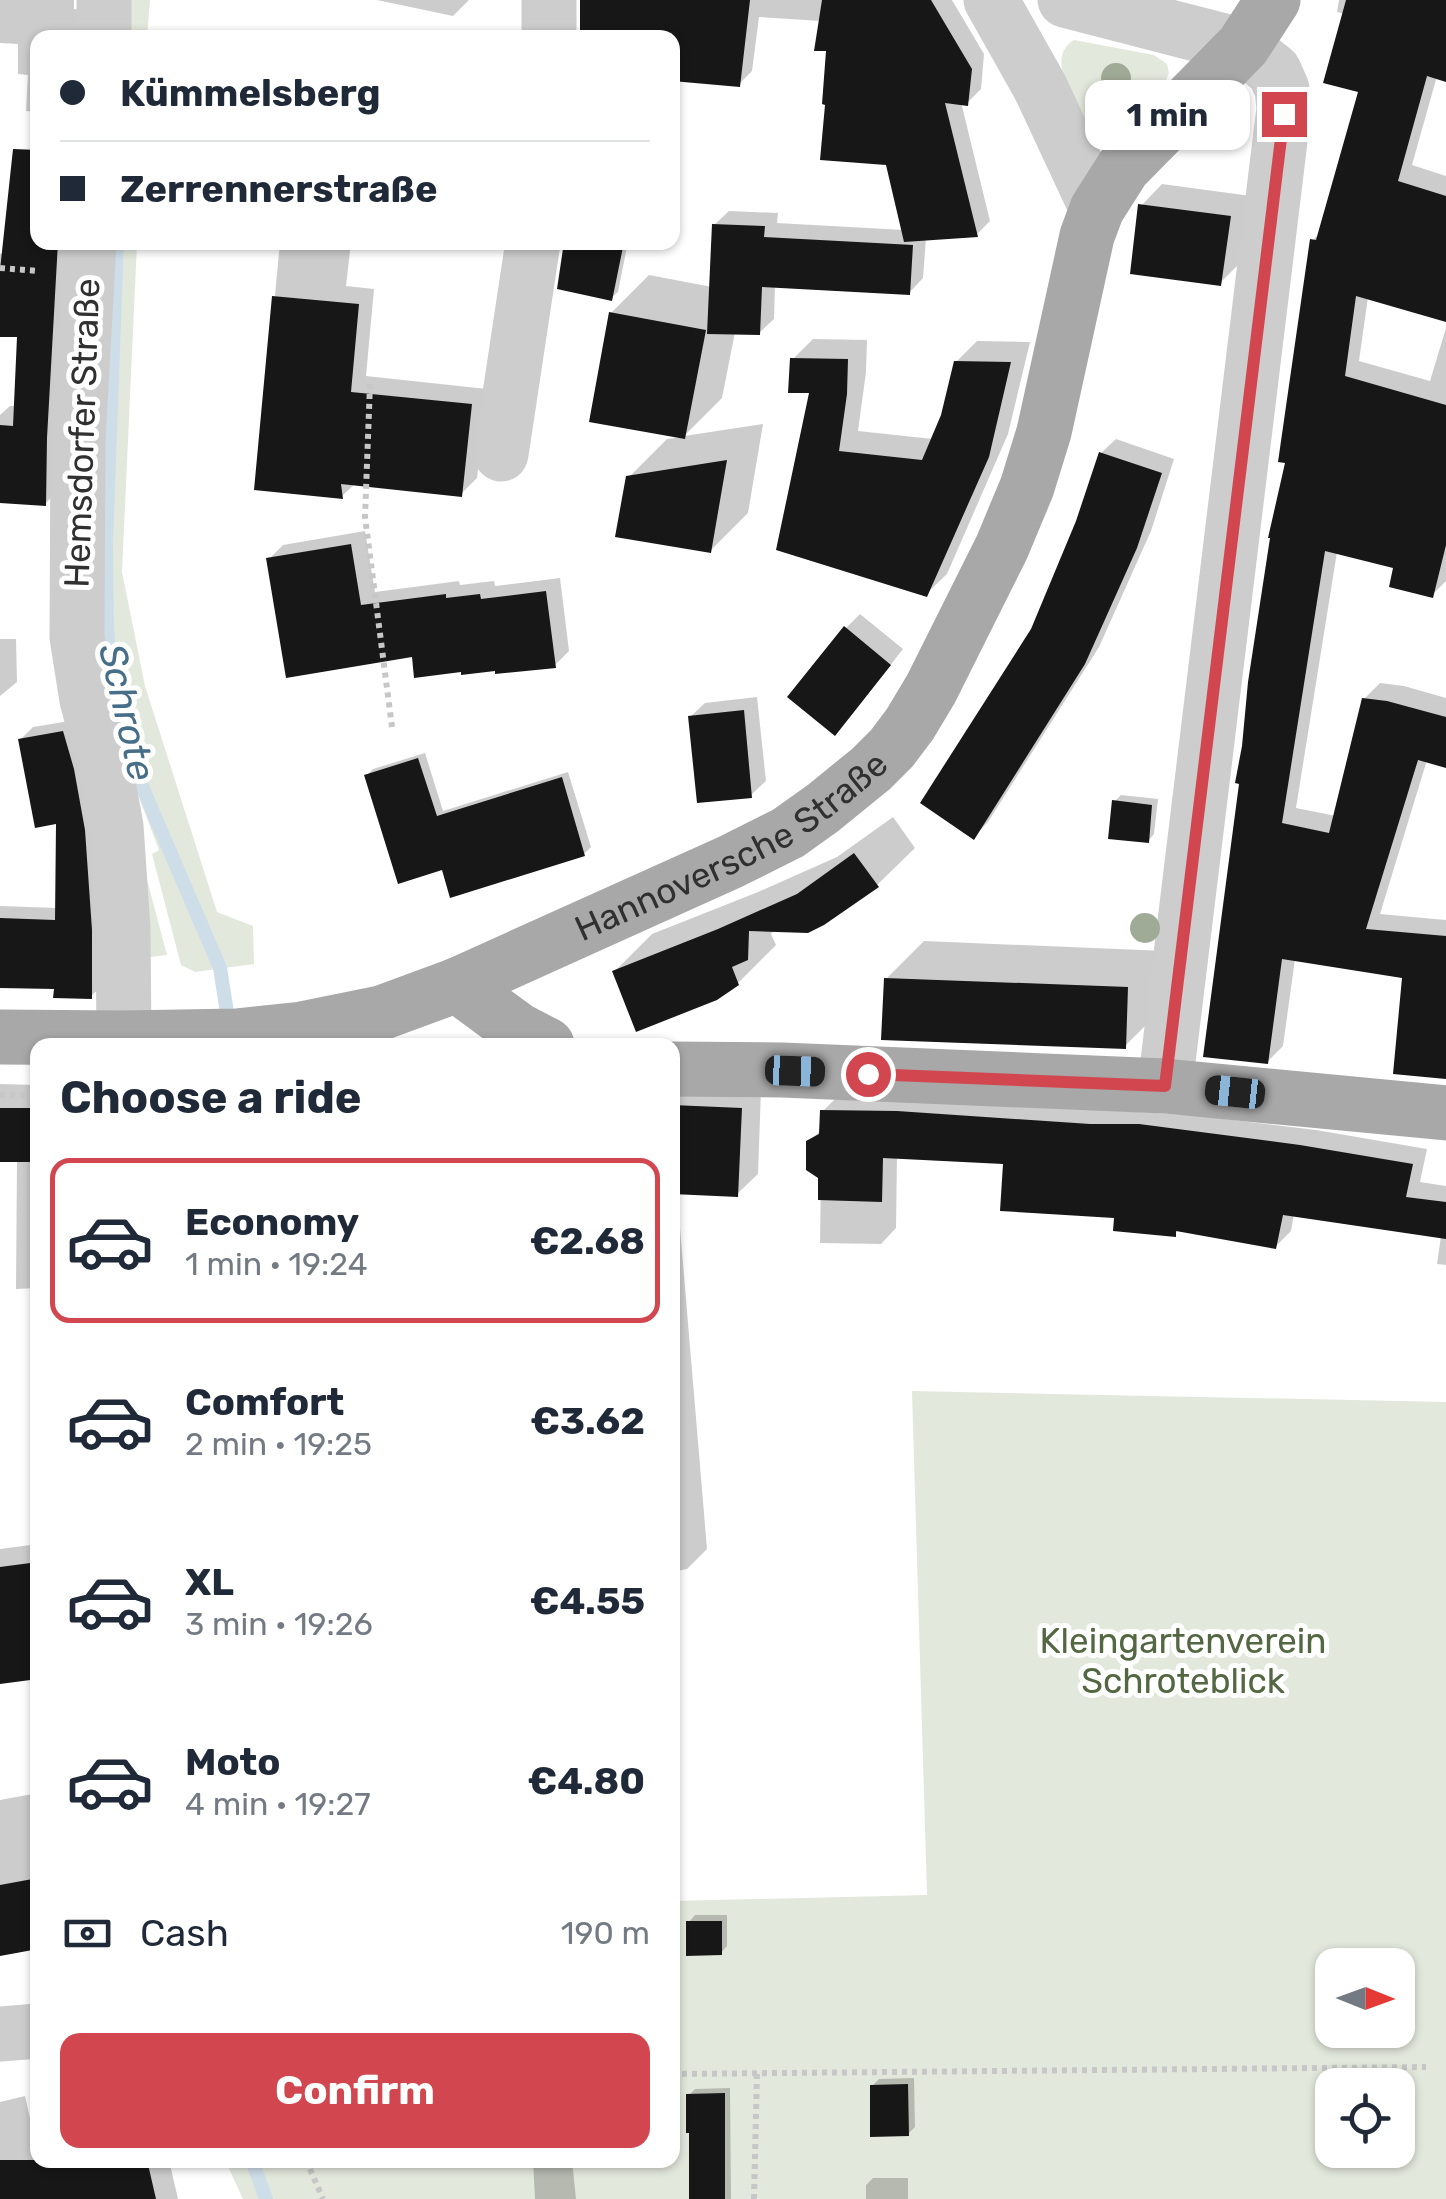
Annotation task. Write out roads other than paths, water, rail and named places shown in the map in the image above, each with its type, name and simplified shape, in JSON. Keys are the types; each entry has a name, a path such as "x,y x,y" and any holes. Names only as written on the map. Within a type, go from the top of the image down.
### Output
{"main road":[{"name":"Hannoversche Straße","path":"0,1037 204,1037 264,1033 381,1013 457,985 730,862 788,833 840,796 892,748 931,690 1002,547 1028,487 1044,432 1086,236 1097,209 1133,155 1243,46 1273,0"},
{"path":"457,985 533,1038"},
{"path":"680,1069 1165,1086 1446,1113"}],"street":[{"path":"104,0 104,30"},
{"path":"549,0 549,30"},
{"path":"990,0 1040,87 1097,209"},
{"path":"1066,0 1243,46 1274,71 1282,89 1284,114 1165,1086"},
{"name":"Hemsdorfer Straße","path":"88,250 78,440 78,637 87,700 116,826 124,929 124,1038"},
{"path":"501,454 532,250"},
{"path":"0,2034 30,2031"}],"waterway":[{"name":"Schrote","path":"110,676 106,543 117,250"},
{"name":"Schrote","path":"124,736 220,968 229,1025"},
{"name":"Schrote","path":"255,2168 266,2199"}],"park label":[{"name":"Kleingartenverein Schroteblick","path":"1183,1661"}]}
